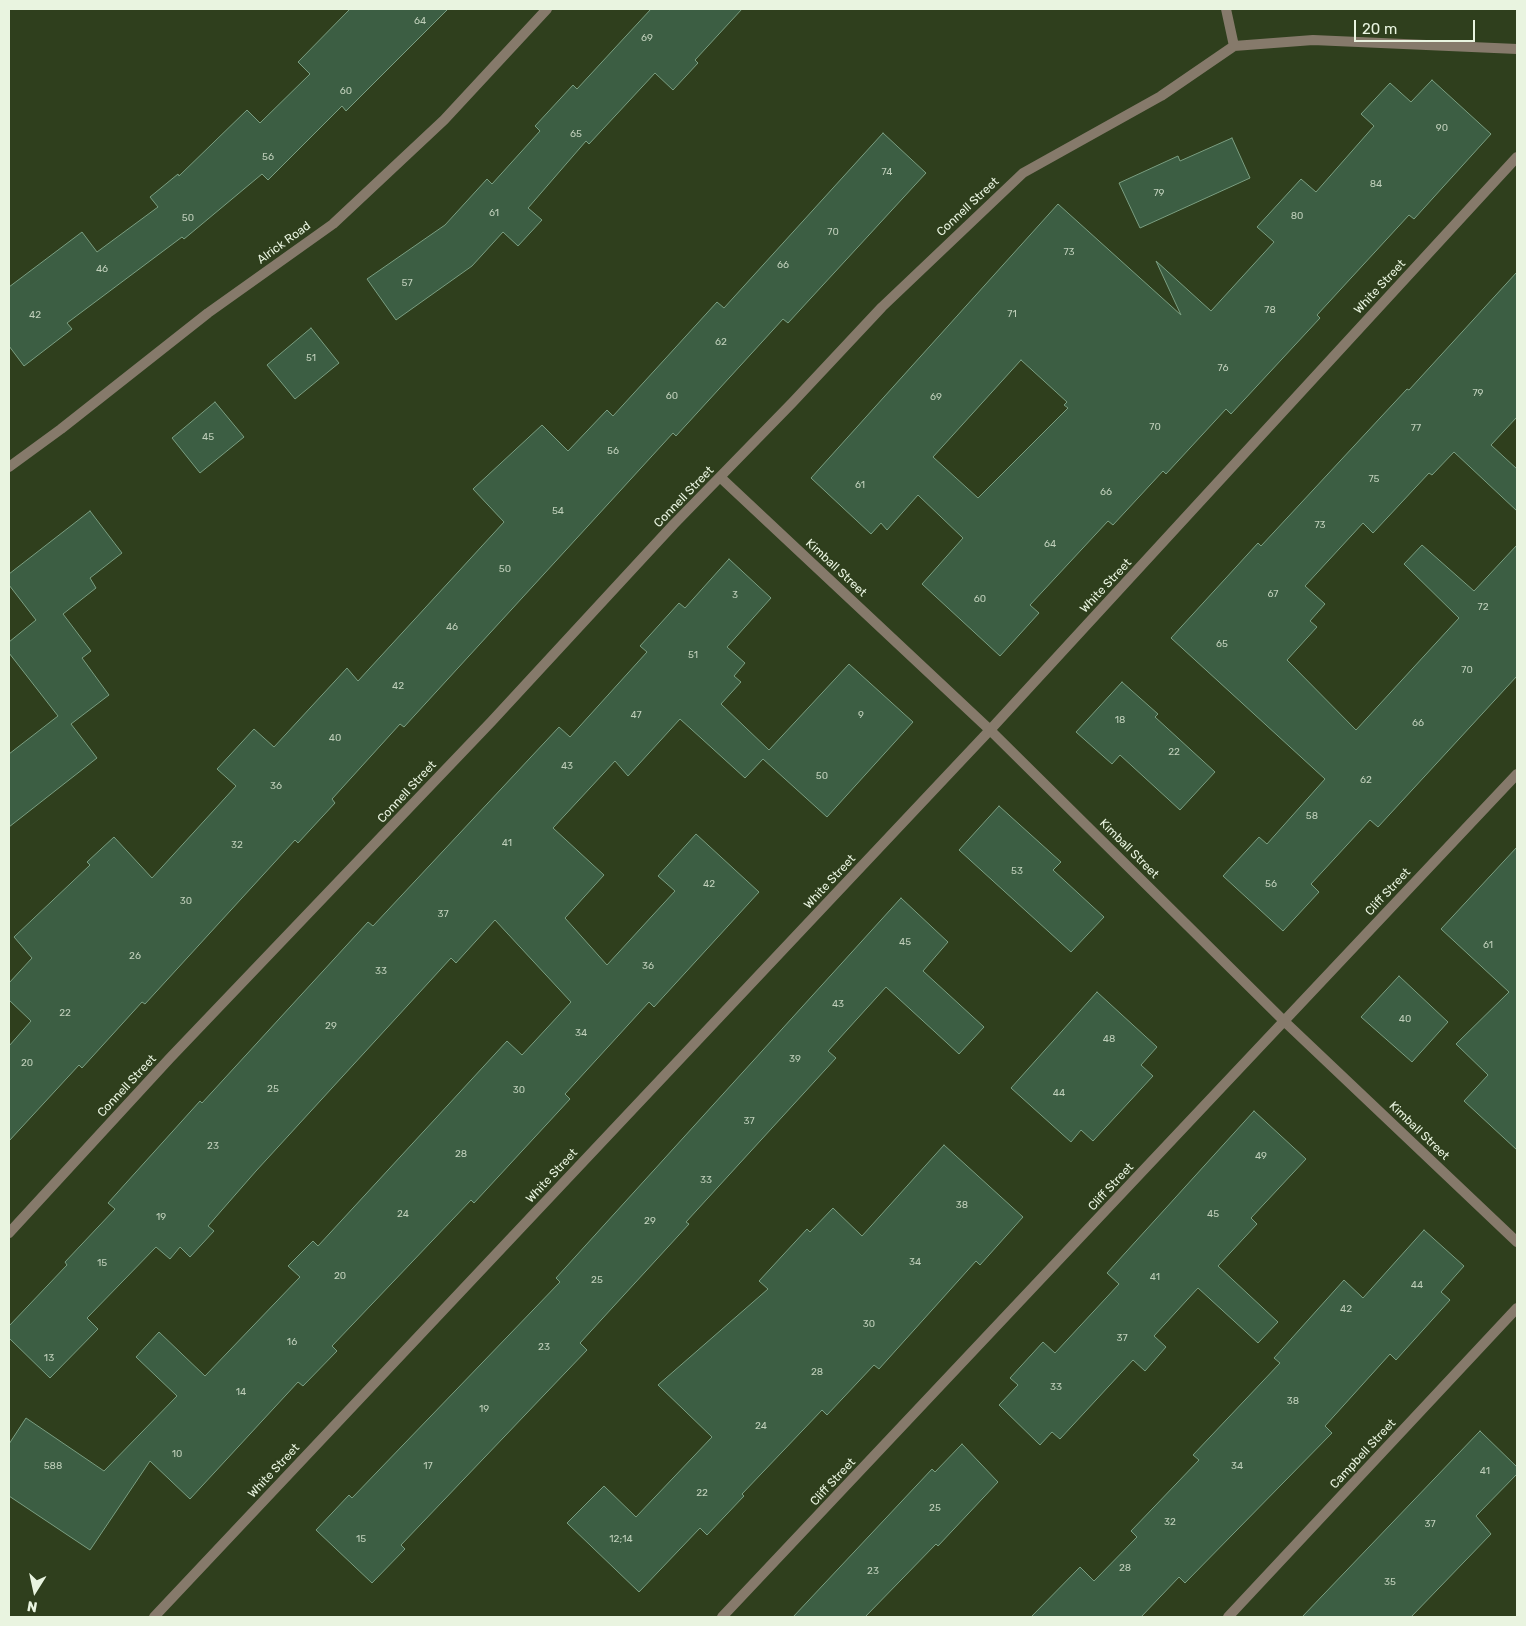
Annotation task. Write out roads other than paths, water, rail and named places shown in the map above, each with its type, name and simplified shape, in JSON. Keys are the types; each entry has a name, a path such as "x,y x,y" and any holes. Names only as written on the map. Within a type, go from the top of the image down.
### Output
{"street":[{"name":"Alrick Road","path":"9,467 208,313 333,224 444,120 546,9"},
{"path":"1226,9 1234,46 1313,40 1517,49"},
{"name":"Connell Street","path":"9,1233 170,1058 367,853 888,301 1024,174 1161,96 1234,46"},
{"name":"White Street","path":"154,1617 990,730 1517,157"},
{"name":"Kimball Street","path":"720,477 990,730 1284,1021 1517,1242"},
{"name":"Cliff Street","path":"722,1617 1517,774"},
{"name":"Campbell Street","path":"1228,1617 1517,1308"}]}
